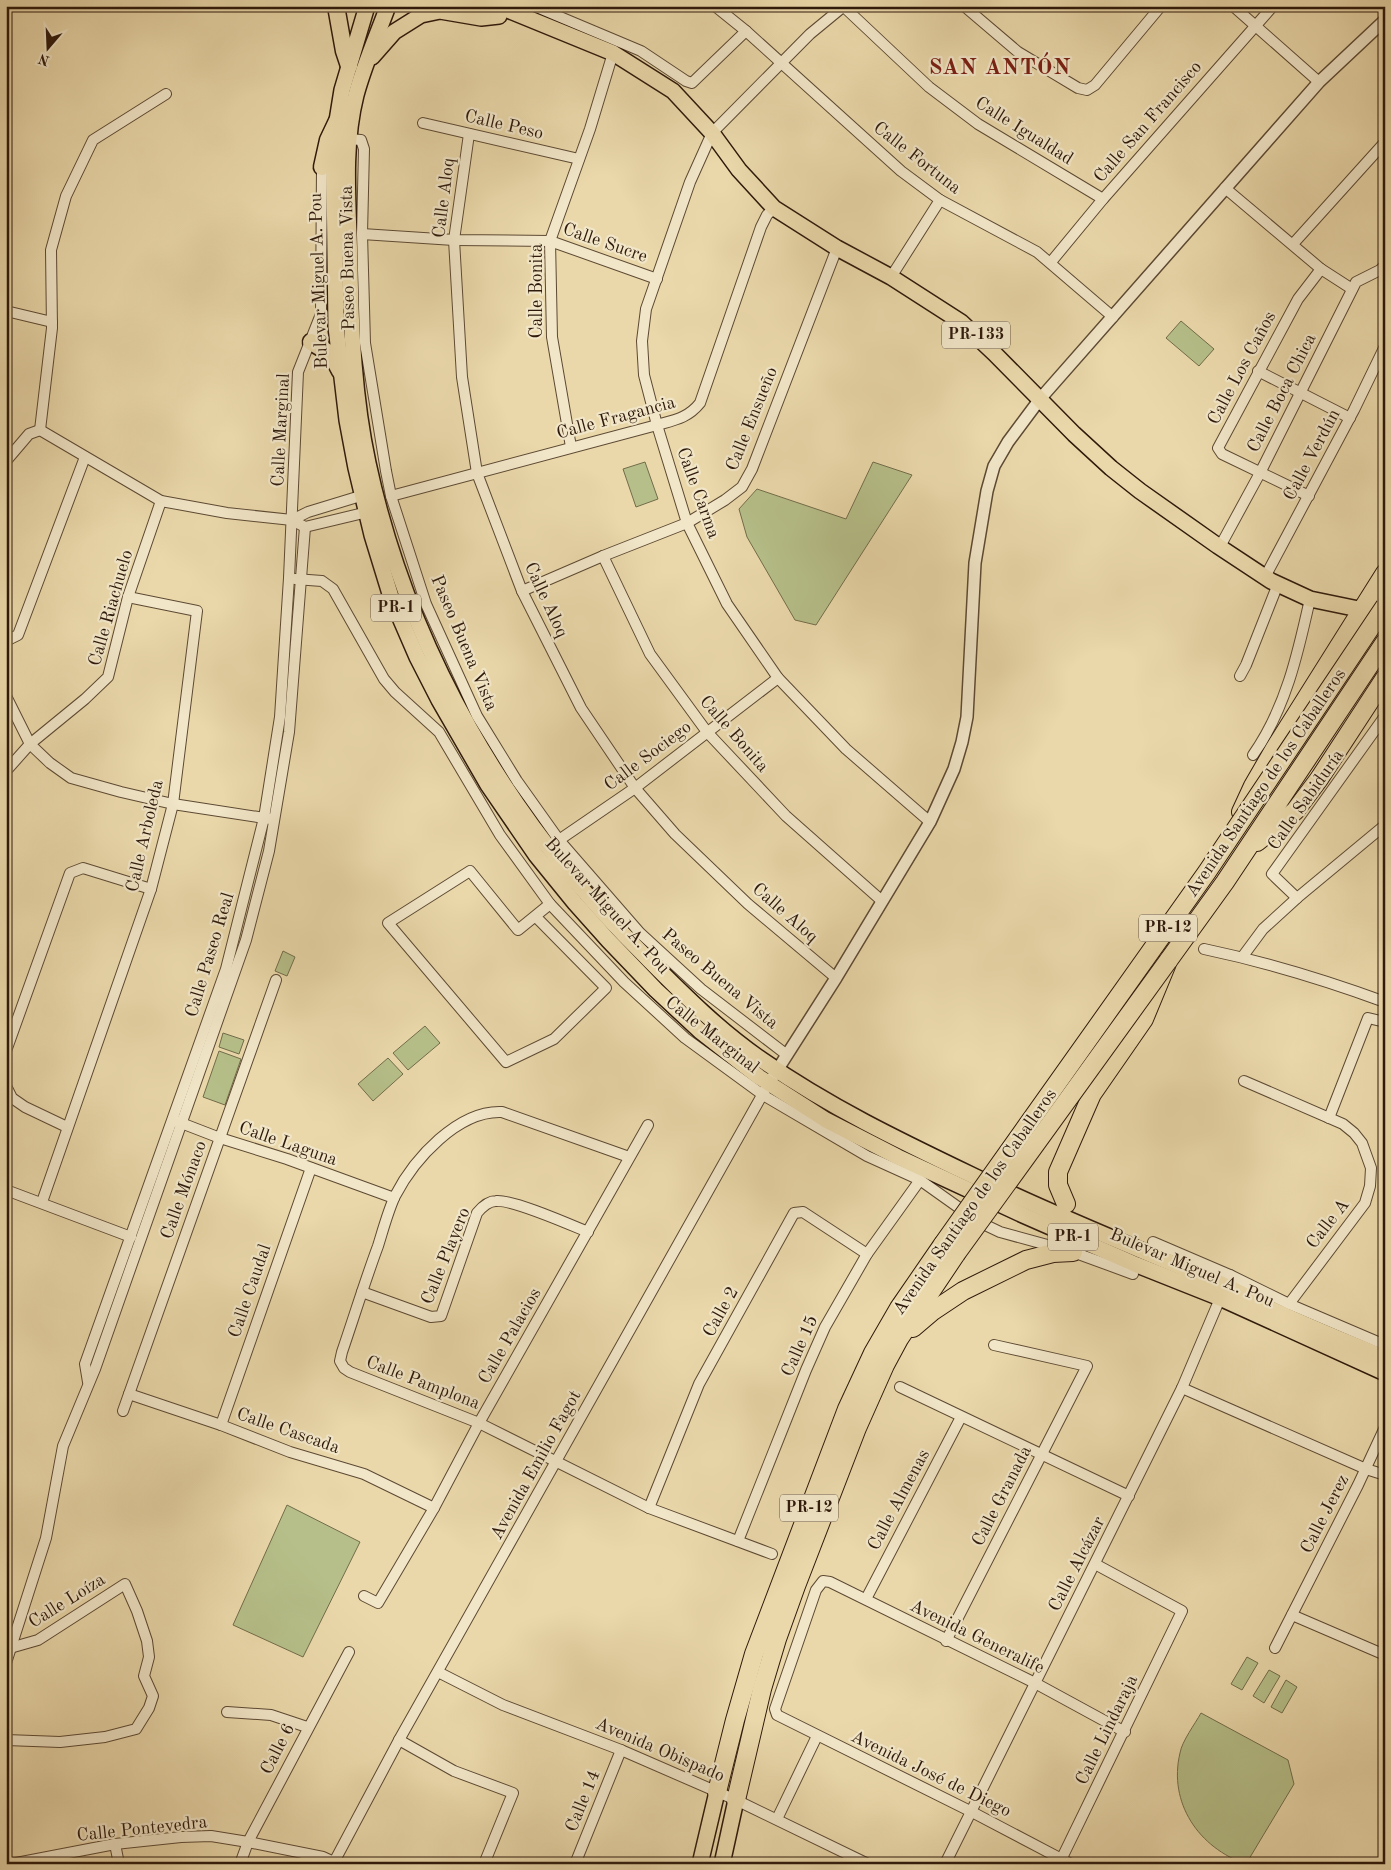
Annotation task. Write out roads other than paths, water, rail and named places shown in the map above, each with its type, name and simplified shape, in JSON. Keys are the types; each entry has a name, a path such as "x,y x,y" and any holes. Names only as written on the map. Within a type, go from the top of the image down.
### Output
{"highway":[{"path":"336,6 344,51 349,66"},
{"path":"322,167 328,140 337,121"},
{"path":"311,342 331,354 340,371"},
{"path":"1226,844 1253,786 1385,573"},
{"name":"Avenida Santiago de los Caballeros","path":"736,1800 762,1689 796,1586 857,1428 884,1365 949,1249 1226,844 1385,606"},
{"name":"Avenida Santiago de los Caballeros","path":"717,1792 754,1654 847,1409 873,1353 899,1308 949,1249 1168,961 1243,854 1385,642"},
{"path":"1243,854 1295,811 1347,737 1385,678"},
{"path":"1066,1204 1058,1185 1058,1172 1092,1094 1144,1019 1168,961"},
{"path":"899,1339 933,1311 963,1291 1026,1260 1053,1253 1072,1252"}],"main road":[{"name":"Bulevar Miguel A. Pou","path":"367,6 342,90 337,121 334,178 335,287 340,371 347,420 374,510 430,650 483,751 531,825 574,880 632,943 711,1020 747,1050 769,1083 872,1126 1027,1202 1225,1286 1283,1315 1385,1358"},
{"name":"Bulevar Miguel A. Pou","path":"369,493 369,466 352,355 348,178 349,139 355,97 388,6"},
{"name":"PR-133","path":"469,6 500,9 613,53 674,91 712,133 739,170 774,208 837,248 891,277 961,322 1040,398 1074,434 1111,468 1140,491 1218,546 1272,581 1310,599 1385,614"},
{"path":"366,64 394,32 421,15 440,11 481,18 500,9"},
{"name":"Bulevar Miguel A. Pou","path":"1225,1286 1385,1373"},
{"name":"Avenida Santiago de los Caballeros","path":"700,1864 717,1792"},
{"name":"Avenida Santiago de los Caballeros","path":"722,1864 736,1800"}],"street":[{"path":"534,6 641,51 692,83 746,31"},
{"name":"Calle Fortuna","path":"714,6 746,31 901,171 940,200 1037,252 1113,316"},
{"path":"712,133 810,34 843,6"},
{"name":"Calle Igualdad","path":"843,6 929,87 978,124 1103,199"},
{"path":"964,6 1018,52 1078,88 1087,90 1096,85 1161,6"},
{"path":"1233,6 1319,82"},
{"name":"Calle San Francisco","path":"1051,262 1103,199 1254,26 1274,6"},
{"path":"769,1083 836,978 930,822 954,769 967,716 975,563 987,491 994,466 1008,442 1040,398 1319,82 1385,20"},
{"name":"Calle Bonita","path":"571,447 552,337 550,241 590,130 613,53"},
{"path":"40,430 52,322 51,250 66,196 94,140 166,94"},
{"name":"Calle Peso","path":"422,123 579,159"},
{"name":"Calle Carma","path":"712,133 690,182 646,309 642,341 644,375 687,523 727,604 778,678 846,749 930,822"},
{"name":"Calle Aloq","path":"469,134 454,240 462,377 477,473 522,591 581,708 635,788 675,834 748,904 836,978"},
{"name":"Paseo Buena Vista","path":"349,139 361,140 364,149 362,234 365,343 391,496 426,604 476,716 517,781 559,840 640,933 701,989 787,1054"},
{"path":"1293,244 1385,142"},
{"name":"Calle Marginal","path":"292,520 298,372 311,342 320,314 322,167"},
{"path":"1226,188 1321,269 1352,288"},
{"path":"891,277 940,200"},
{"name":"Calle Fragancia","path":"391,496 657,425 693,412 700,403 761,227 767,215 774,208"},
{"name":"Calle Sucre","path":"362,234 454,240 550,241 657,279"},
{"name":"Calle Ensueño","path":"522,591 687,523 725,500 742,487 752,468 837,248"},
{"name":"Calle Boca Chica","path":"1218,546 1260,473 1352,288 1356,282 1380,270 1385,265"},
{"name":"Calle Los Caños","path":"1309,496 1222,454 1218,448 1298,299 1321,269"},
{"path":"6,311 52,322"},
{"name":"Calle Verdún","path":"1240,676 1246,665 1272,581 1309,496 1385,346"},
{"path":"1258,371 1350,418"},
{"path":"40,430 161,501 227,513 292,520 305,527 374,510"},
{"path":"6,461 29,434 40,430"},
{"path":"6,641 18,635 85,457"},
{"path":"292,520 308,512 369,493"},
{"name":"Calle Riachuelo","path":"6,771 30,744 85,700 108,677 128,597 161,501"},
{"name":"Calle Paseo Real","path":"6,1663 46,1538 64,1446 178,1121 246,940 269,851 269,818 289,732 295,578 292,520"},
{"name":"Calle Paseo Real","path":"295,578 305,527"},
{"name":"Calle Bonita","path":"603,556 650,654 707,732 786,816 882,901"},
{"name":"Calle Marginal","path":"295,578 322,581 333,589 384,679 439,732 500,835 550,904 624,982 685,1038 769,1083 867,1156 920,1180 979,1222 1000,1232 1072,1252 1133,1274"},
{"name":"Calle Arboleda","path":"42,1202 151,889 173,804 197,611 128,597"},
{"path":"1253,755 1266,737 1286,692 1294,669 1310,599"},
{"name":"Calle Sociego","path":"559,840 635,788 778,678"},
{"path":"6,696 30,744 71,778 173,804 269,818"},
{"name":"Calle Sabiduría","path":"1297,898 1272,874 1385,716"},
{"path":"1243,956 1264,929 1297,898 1385,825"},
{"path":"6,1051 70,873 83,868 151,889"},
{"path":"536,916 606,988 554,1039 506,1062 388,923 470,871 518,930 550,904"},
{"path":"1204,949 1243,956 1338,984 1385,1002"},
{"name":"Calle Mónaco","path":"123,1411 276,980"},
{"path":"1329,1118 1368,1018 1385,1022"},
{"name":"Calle A","path":"1244,1081 1343,1124 1362,1143 1371,1168 1370,1186 1365,1203 1289,1304"},
{"name":"Avenida Emilio Fagot","path":"333,1863 399,1740 769,1083"},
{"path":"6,1086 12,1098 25,1107 67,1127"},
{"name":"Calle Pamplona","path":"629,1157 507,1114 489,1113 465,1121 443,1137 418,1161 394,1198 340,1361 344,1368 350,1372 479,1422 649,1508 772,1554"},
{"name":"Calle Paseo Real","path":"88,1382 85,1364 131,1236 178,1121"},
{"name":"Calle Laguna","path":"178,1121 220,1138 394,1198"},
{"name":"Calle Palacios","path":"364,1596 378,1603 434,1508 479,1422 648,1125"},
{"name":"Calle Caudal","path":"221,1425 311,1168"},
{"name":"Calle 15","path":"738,1541 825,1327 867,1254 920,1180"},
{"path":"6,1190 131,1236"},
{"name":"Calle Playero","path":"362,1292 431,1317 441,1316 477,1213 487,1204 495,1201 512,1204 588,1232"},
{"name":"Calle 2","path":"649,1508 699,1384 793,1215 797,1212 803,1212 867,1254"},
{"path":"1153,1242 1225,1286 1289,1304 1385,1345"},
{"name":"Calle Alcázar","path":"945,1864 1182,1388 1225,1286"},
{"name":"Calle Granada","path":"946,1640 1087,1366 994,1345"},
{"path":"900,1387 1129,1496"},
{"path":"1182,1388 1366,1469 1385,1475"},
{"name":"Calle Cascada","path":"129,1394 221,1425 290,1452 364,1474 434,1508"},
{"name":"Calle Almenas","path":"866,1599 961,1416"},
{"name":"Calle Jerez","path":"1275,1648 1366,1469 1385,1427"},
{"name":"Calle Lindaraja","path":"1064,1862 1182,1611 1095,1564"},
{"name":"Avenida Generalife","path":"777,1715 775,1709 816,1590 823,1581 830,1582 866,1599 1035,1683 1125,1732"},
{"name":"Calle Loíza","path":"6,1740 60,1742 105,1737 136,1729 149,1708 153,1696 144,1676 148,1657 147,1641 138,1611 125,1584 38,1640 10,1648"},
{"path":"1292,1615 1385,1655"},
{"name":"Calle 6","path":"240,1864 248,1842 349,1652"},
{"name":"Avenida Obispado","path":"438,1672 503,1705 620,1750 736,1800 868,1864"},
{"path":"227,1712 271,1714 307,1728"},
{"name":"Avenida José de Diego","path":"777,1715 972,1812 1064,1862"},
{"path":"778,1819 817,1736"},
{"path":"399,1740 454,1771 513,1793 484,1864"},
{"name":"Calle 14","path":"575,1864 620,1750"},
{"name":"Calle Pontevedra","path":"11,1864 115,1844 211,1836 323,1857 333,1863"},
{"path":"115,1844 119,1864"}],"district":[{"name":"SAN ANTÓN","path":"1000,68"}]}
